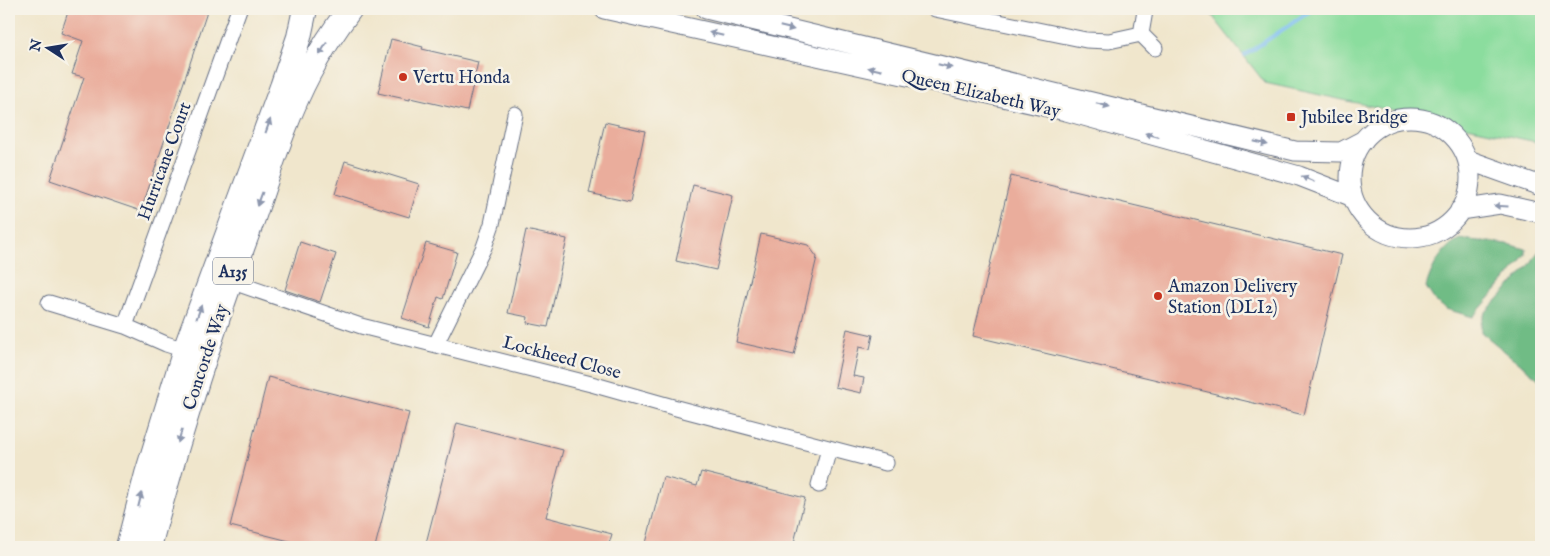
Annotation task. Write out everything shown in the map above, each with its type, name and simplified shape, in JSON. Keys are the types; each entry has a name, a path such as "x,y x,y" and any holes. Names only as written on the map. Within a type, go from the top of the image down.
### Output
{"main road":[{"name":"Concorde Way","path":"128,547 147,474 184,350 282,87 299,37 305,9"},
{"name":"Concorde Way","path":"149,547 167,478 201,365 289,117 309,73 336,27 350,9"}],"street":[{"name":"Hurricane Court","path":"125,326 239,9"},
{"name":"Queen Elizabeth Way","path":"604,9 1066,111 1299,176 1353,197"},
{"name":"Queen Elizabeth Way","path":"706,9 1295,151 1341,152 1364,140"},
{"path":"935,9 984,14 1086,40 1109,41 1141,34"},
{"path":"1141,34 1145,11"},
{"path":"1141,34 1155,48"},
{"path":"436,344 484,247 492,224 515,114"},
{"path":"1416,118 1433,122 1448,131 1456,139 1468,160 1470,182 1468,194 1460,210 1450,223 1440,230 1418,237 1407,238 1385,232 1365,218 1353,197 1351,185 1353,161 1364,140 1372,131 1394,120 1416,118"},
{"path":"1468,160 1541,186"},
{"path":"1460,210 1500,204 1541,213"},
{"name":"Lockheed Close","path":"230,281 361,326 595,385 886,463"},
{"path":"48,303 125,326 184,350"},
{"path":"819,485 829,449"}],"green space":[{"path":"1207,9 1541,9 1541,143 1265,83"},
{"path":"1460,239 1507,244 1526,249 1526,255 1520,263 1473,317 1446,309 1435,301 1426,287 1438,259 1448,247"},
{"path":"1538,252 1541,252 1541,381 1481,332 1481,324 1485,313 1529,266"}],"building":[{"path":"69,9 208,9 141,211 50,180 84,77 72,74 83,41 61,33"},
{"path":"391,39 423,47 422,49 478,62 467,111 378,93"},
{"path":"605,122 645,131 630,202 589,193"},
{"path":"345,161 419,184 409,217 335,194"},
{"name":"Amazon Delivery Station (DLI2)","path":"1011,176 1342,255 1304,415 973,336"},
{"path":"693,185 733,195 716,270 676,261"},
{"path":"526,230 567,239 548,327 527,323 528,317 508,313"},
{"path":"761,234 808,245 817,257 794,355 736,342"},
{"path":"300,242 336,254 320,302 285,290"},
{"path":"426,243 457,252 443,299 438,297 429,327 402,318"},
{"path":"847,329 873,335 870,349 859,347 853,376 864,378 861,393 835,387"},
{"path":"268,377 409,413 375,547 313,547 230,526"},
{"path":"457,423 563,450 546,517 612,534 608,547 425,547"},
{"path":"701,472 805,498 793,547 645,547 663,477 697,486"}],"waterway":[{"path":"1245,55 1313,9"}],"place":[{"name":"Vertu Honda","path":"403,77"},
{"name":"Jubilee Bridge","path":"1291,117"},
{"name":"Amazon Delivery Station (DLI2)","path":"1158,296"}]}
